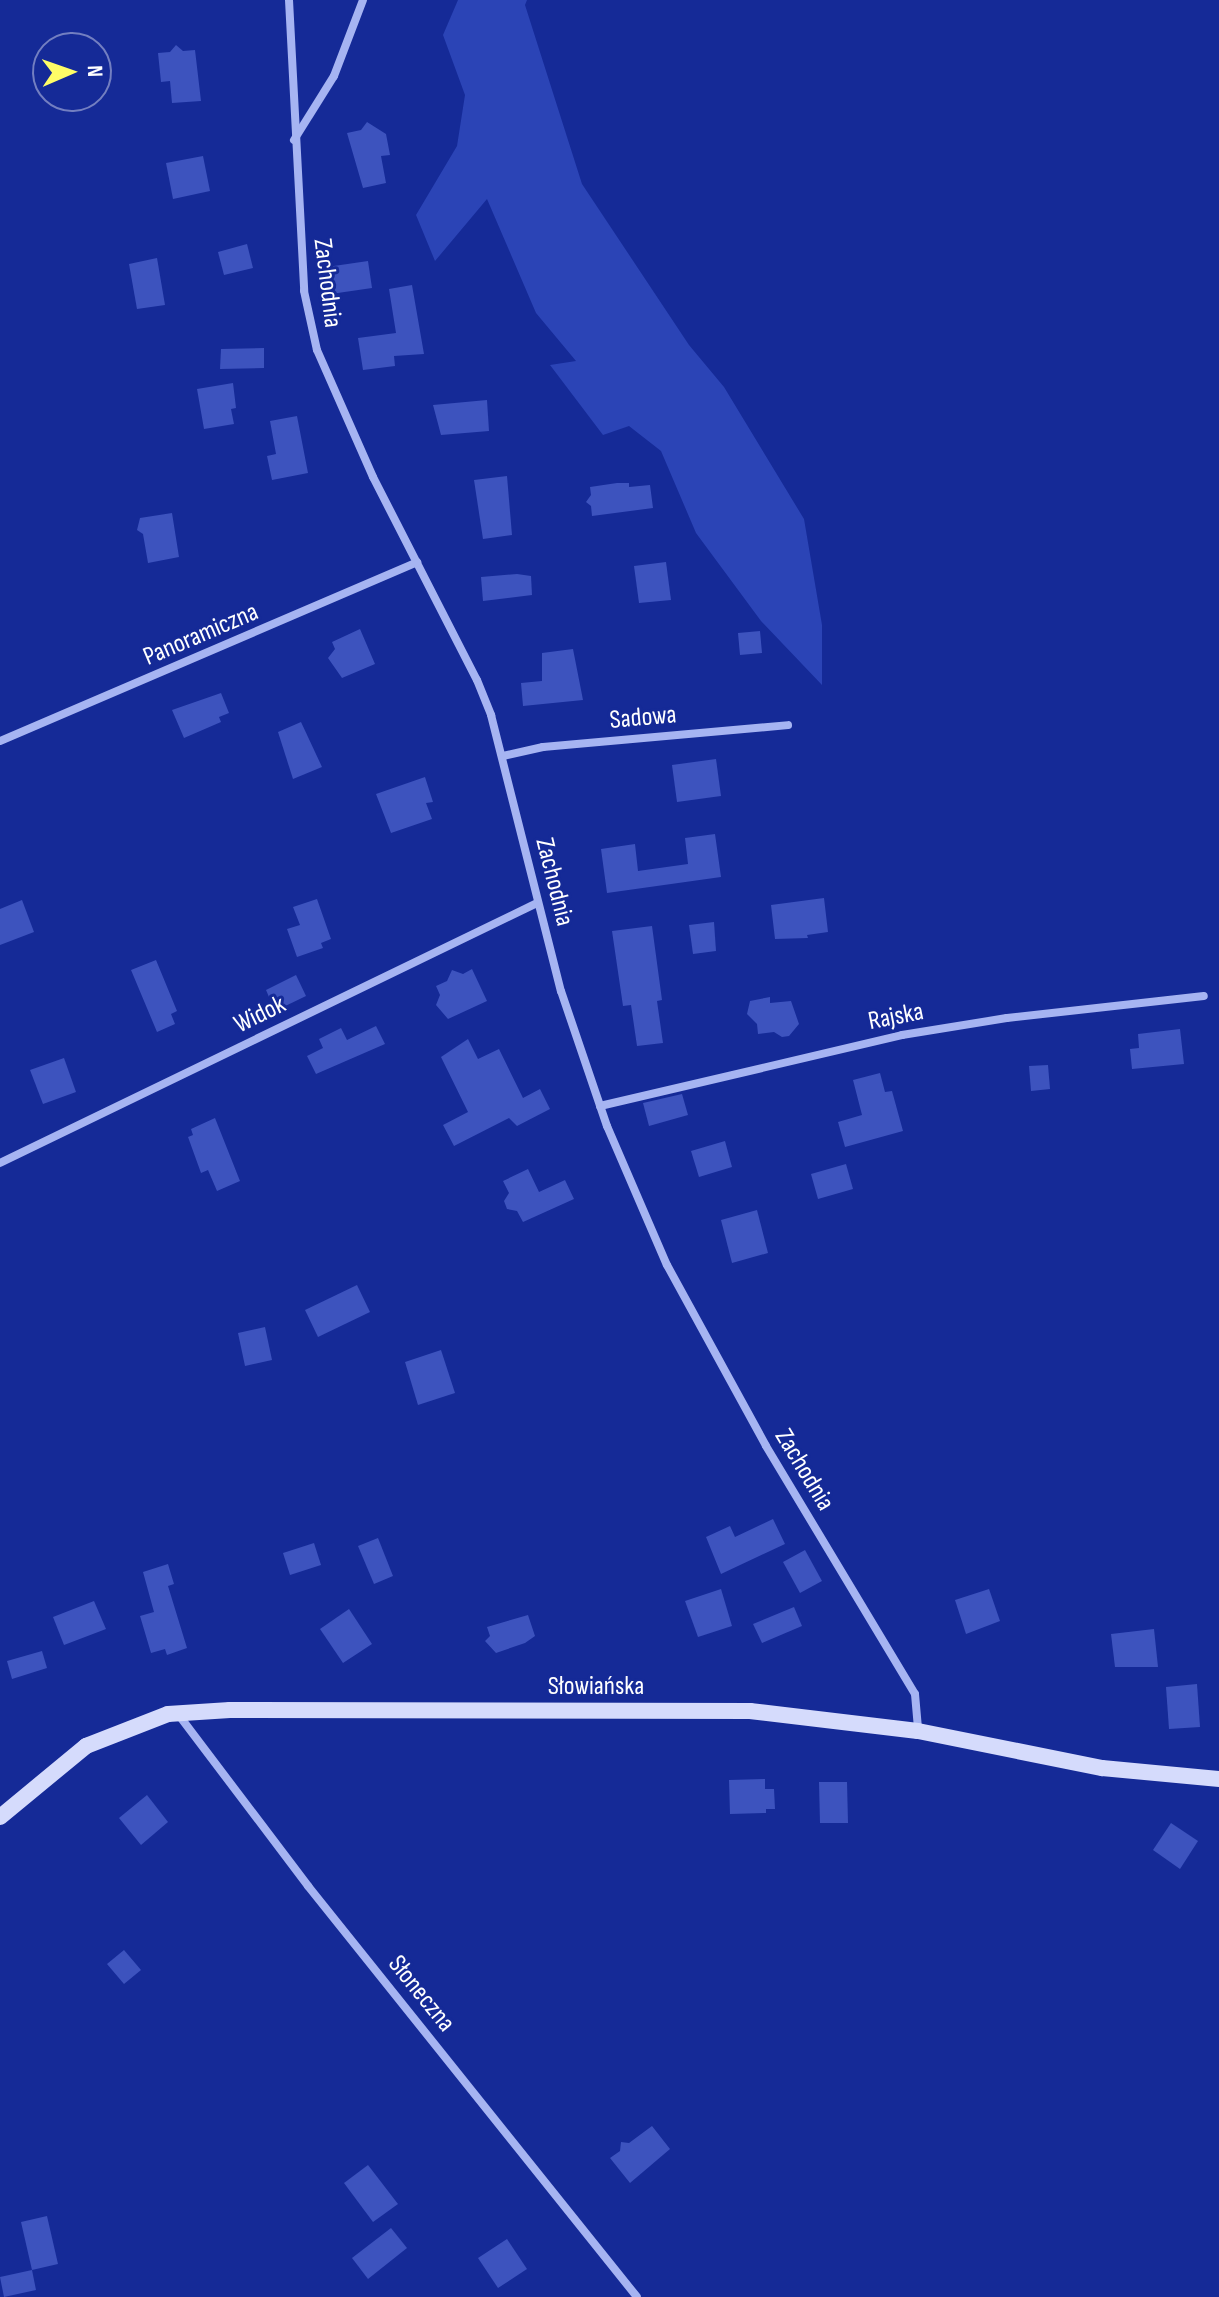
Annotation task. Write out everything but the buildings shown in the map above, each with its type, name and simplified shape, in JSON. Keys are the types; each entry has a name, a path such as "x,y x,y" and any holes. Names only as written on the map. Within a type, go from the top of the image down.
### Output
{"street":[{"name":"Zachodnia","path":"289,0 294,140 309,323 332,389 477,680 503,756 537,903 600,1106 667,1265 712,1352 915,1694 918,1731"},
{"path":"294,140 334,76 363,0"},
{"name":"Panoramiczna","path":"0,741 417,562"},
{"name":"Sadowa","path":"503,756 543,747 788,725"},
{"name":"Widok","path":"0,1163 537,903"},
{"name":"Rajska","path":"600,1106 902,1035 1007,1018 1204,996"},
{"name":"Słowiańska","path":"0,1817 86,1746 127,1728 177,1713 230,1710 750,1711 918,1731 1102,1768 1219,1779"},
{"name":"Słoneczna","path":"177,1713 264,1830 637,2297"}],"shaded area":[{"path":"458,0 527,0 525,5 582,184 689,345 724,387 804,519 822,625 822,685 761,621 696,533 661,451 629,426 603,435 550,365 576,361 536,313 487,199 435,261 416,215 457,146 465,95 443,35"}]}
